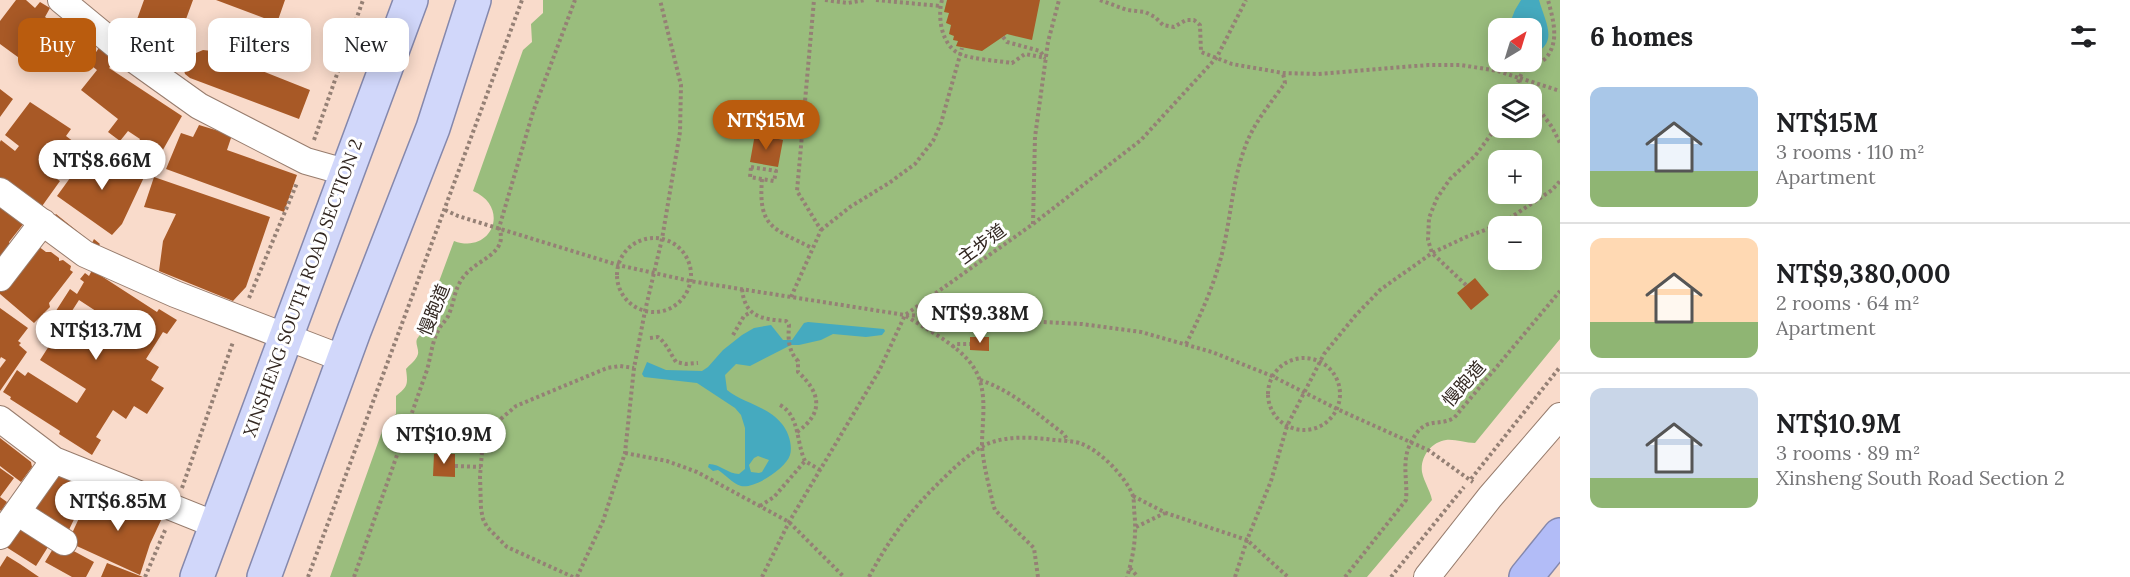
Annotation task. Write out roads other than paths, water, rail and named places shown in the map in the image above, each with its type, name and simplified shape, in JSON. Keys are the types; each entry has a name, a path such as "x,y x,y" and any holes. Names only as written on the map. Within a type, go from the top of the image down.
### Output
{"highway":[{"path":"1526,577 1560,535"}],"main road":[{"name":"XINSHENG SOUTH ROAD SECTION 2","path":"196,577 411,0"},
{"path":"264,577 344,359 433,128 474,0"}],"street":[{"path":"61,0 129,57 199,106 306,161 345,172"},
{"path":"0,191 85,254 175,294 344,359"},
{"path":"0,278 43,222"},
{"path":"1427,577 1490,497 1560,416"},
{"path":"0,419 54,460 216,525"},
{"path":"0,536 54,460"},
{"path":"17,512 64,542"}],"water":[{"path":"1521,0 1539,0 1548,32 1546,44 1542,49 1542,18 1512,18"},
{"path":"804,323 884,329 885,331 882,335 866,337 833,334 821,340 791,345 750,366 736,364 725,375 727,390 776,418 786,430 790,443 790,455 783,466 762,481 741,486 718,470 713,471 708,467 709,464 713,464 739,474 745,469 745,428 741,415 735,408 697,383 644,377 642,374 647,362 666,370 702,371 723,350 754,328 771,325 783,340 792,340","holes":["758,456 769,460 762,472 751,472 749,465 754,458"]}]}
